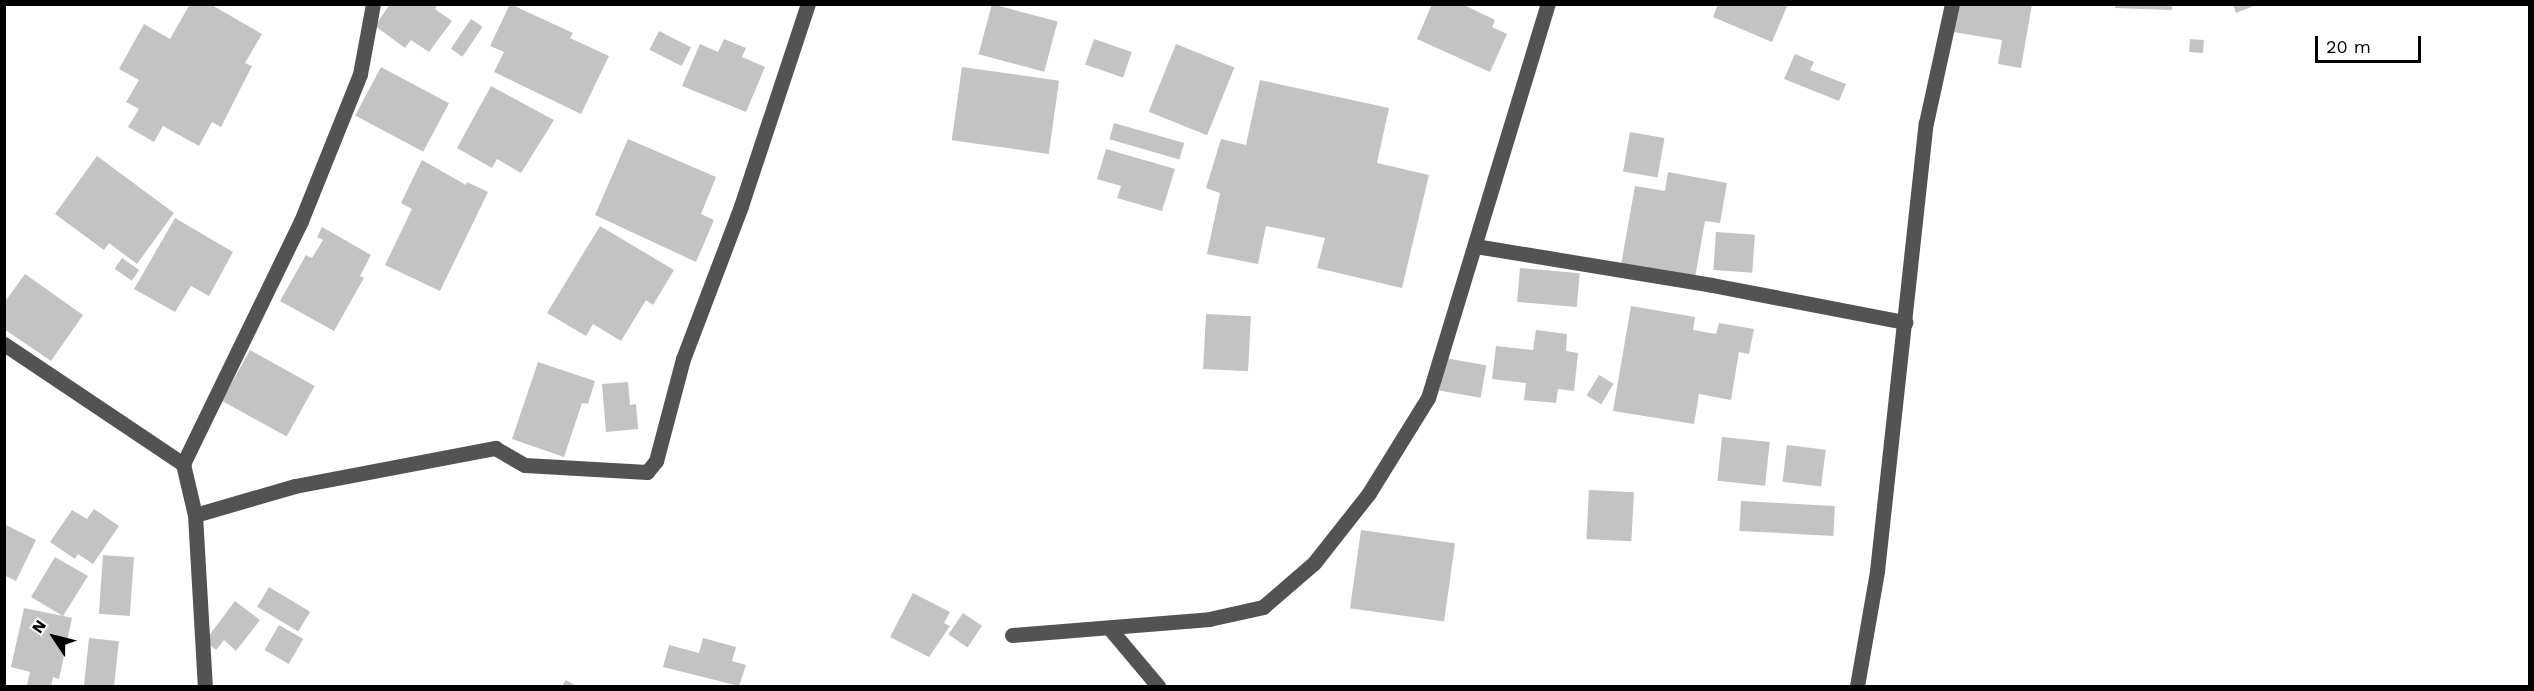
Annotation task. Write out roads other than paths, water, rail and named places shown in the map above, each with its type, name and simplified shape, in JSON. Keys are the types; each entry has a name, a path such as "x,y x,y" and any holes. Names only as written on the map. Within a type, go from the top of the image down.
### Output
{"street":[{"path":"206,687 195,515 183,464 305,210 360,74 373,4"},
{"path":"195,515 295,486 495,448 525,465 647,472 656,461 683,359 741,206 808,4"},
{"path":"1012,635 1110,630 1209,619 1263,607 1314,563 1369,493 1428,398 1548,4"},
{"path":"1857,687 1877,571 1926,123 1952,4"},
{"path":"1475,246 1712,285 1905,322"},
{"path":"4,344 183,464"},
{"path":"1110,630 1158,687"}]}
